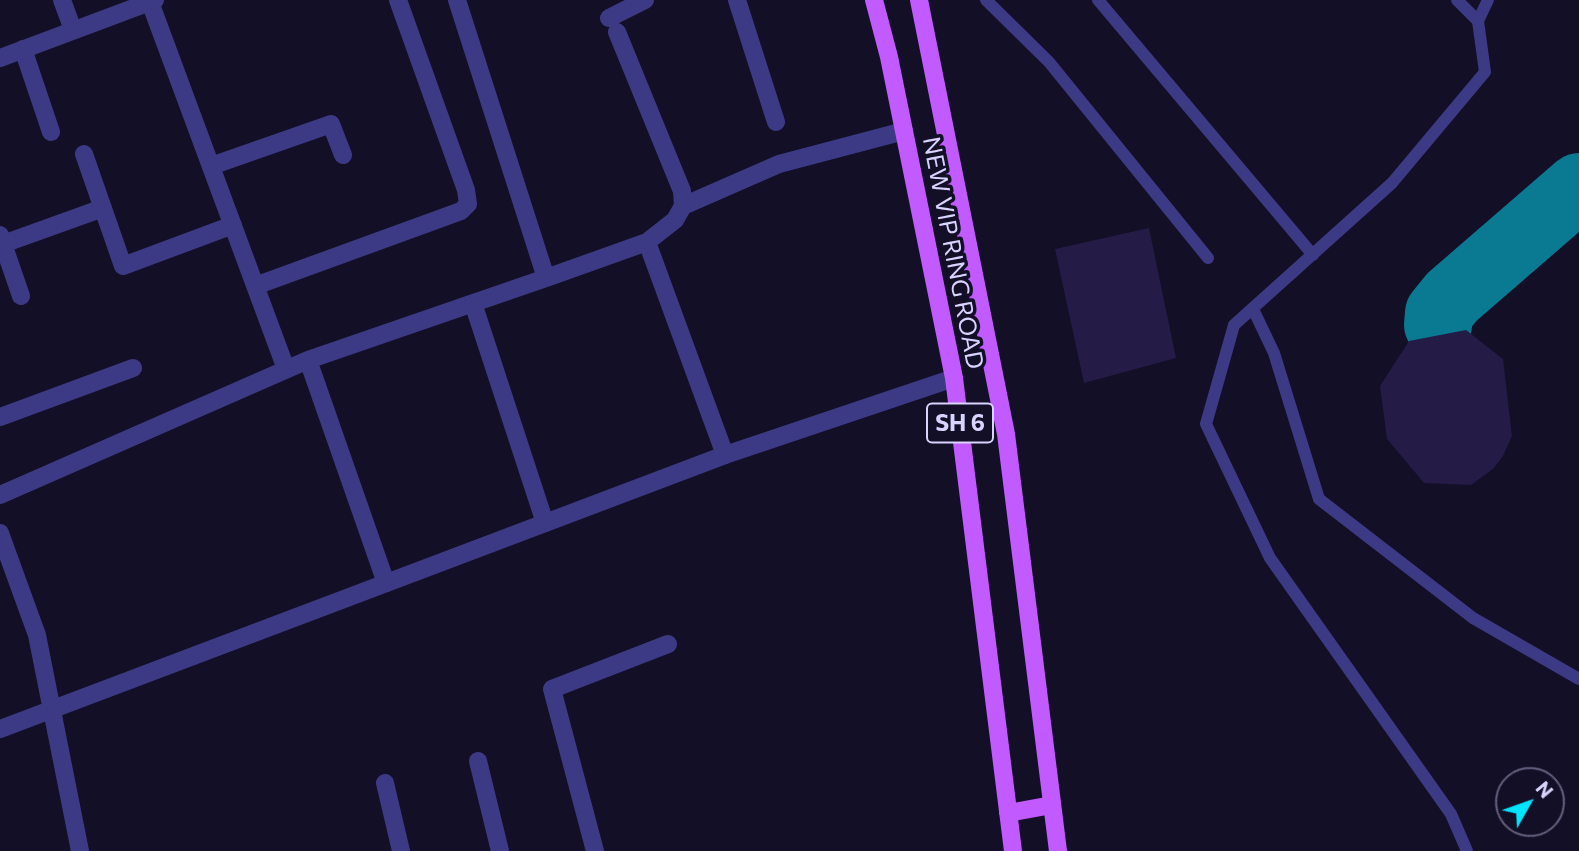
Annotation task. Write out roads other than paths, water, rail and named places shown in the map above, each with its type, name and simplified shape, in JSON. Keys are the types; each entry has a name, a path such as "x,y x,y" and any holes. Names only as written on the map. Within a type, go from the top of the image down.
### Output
{"main road":[{"name":"NEW VIP RING ROAD","path":"874,0 889,58 954,378 1013,851"},
{"name":"NEW VIP RING ROAD","path":"919,0 1006,434 1058,851"},
{"path":"1008,813 1052,805"}],"street":[{"path":"62,0 73,30"},
{"path":"255,286 461,211 468,204 466,190 398,0"},
{"path":"457,0 546,278"},
{"path":"0,495 308,360 647,242 675,220 683,206 682,191 613,25 645,0"},
{"path":"737,0 776,122"},
{"path":"0,58 152,1 286,369"},
{"path":"23,49 51,132"},
{"path":"211,166 331,124 343,155"},
{"path":"683,206 779,164 904,131"},
{"path":"84,154 123,266 233,225"},
{"path":"21,296 1,241 103,208"},
{"path":"647,242 725,455"},
{"path":"472,303 545,523"},
{"path":"308,360 386,583"},
{"path":"0,417 133,368"},
{"path":"0,729 725,455 954,378"},
{"path":"0,533 37,635 80,851"},
{"path":"595,851 552,689 668,644"},
{"path":"478,761 500,851"},
{"path":"385,783 401,851"}],"lane":[{"path":"986,0 1048,62 1208,258"},
{"path":"1098,0 1313,255"},
{"path":"1457,0 1478,22"},
{"path":"1467,851 1451,814 1270,558 1206,424 1234,326 1392,183 1485,72 1478,22 1488,0"},
{"path":"1253,309 1273,353 1319,499 1473,618 1579,679"}]}
